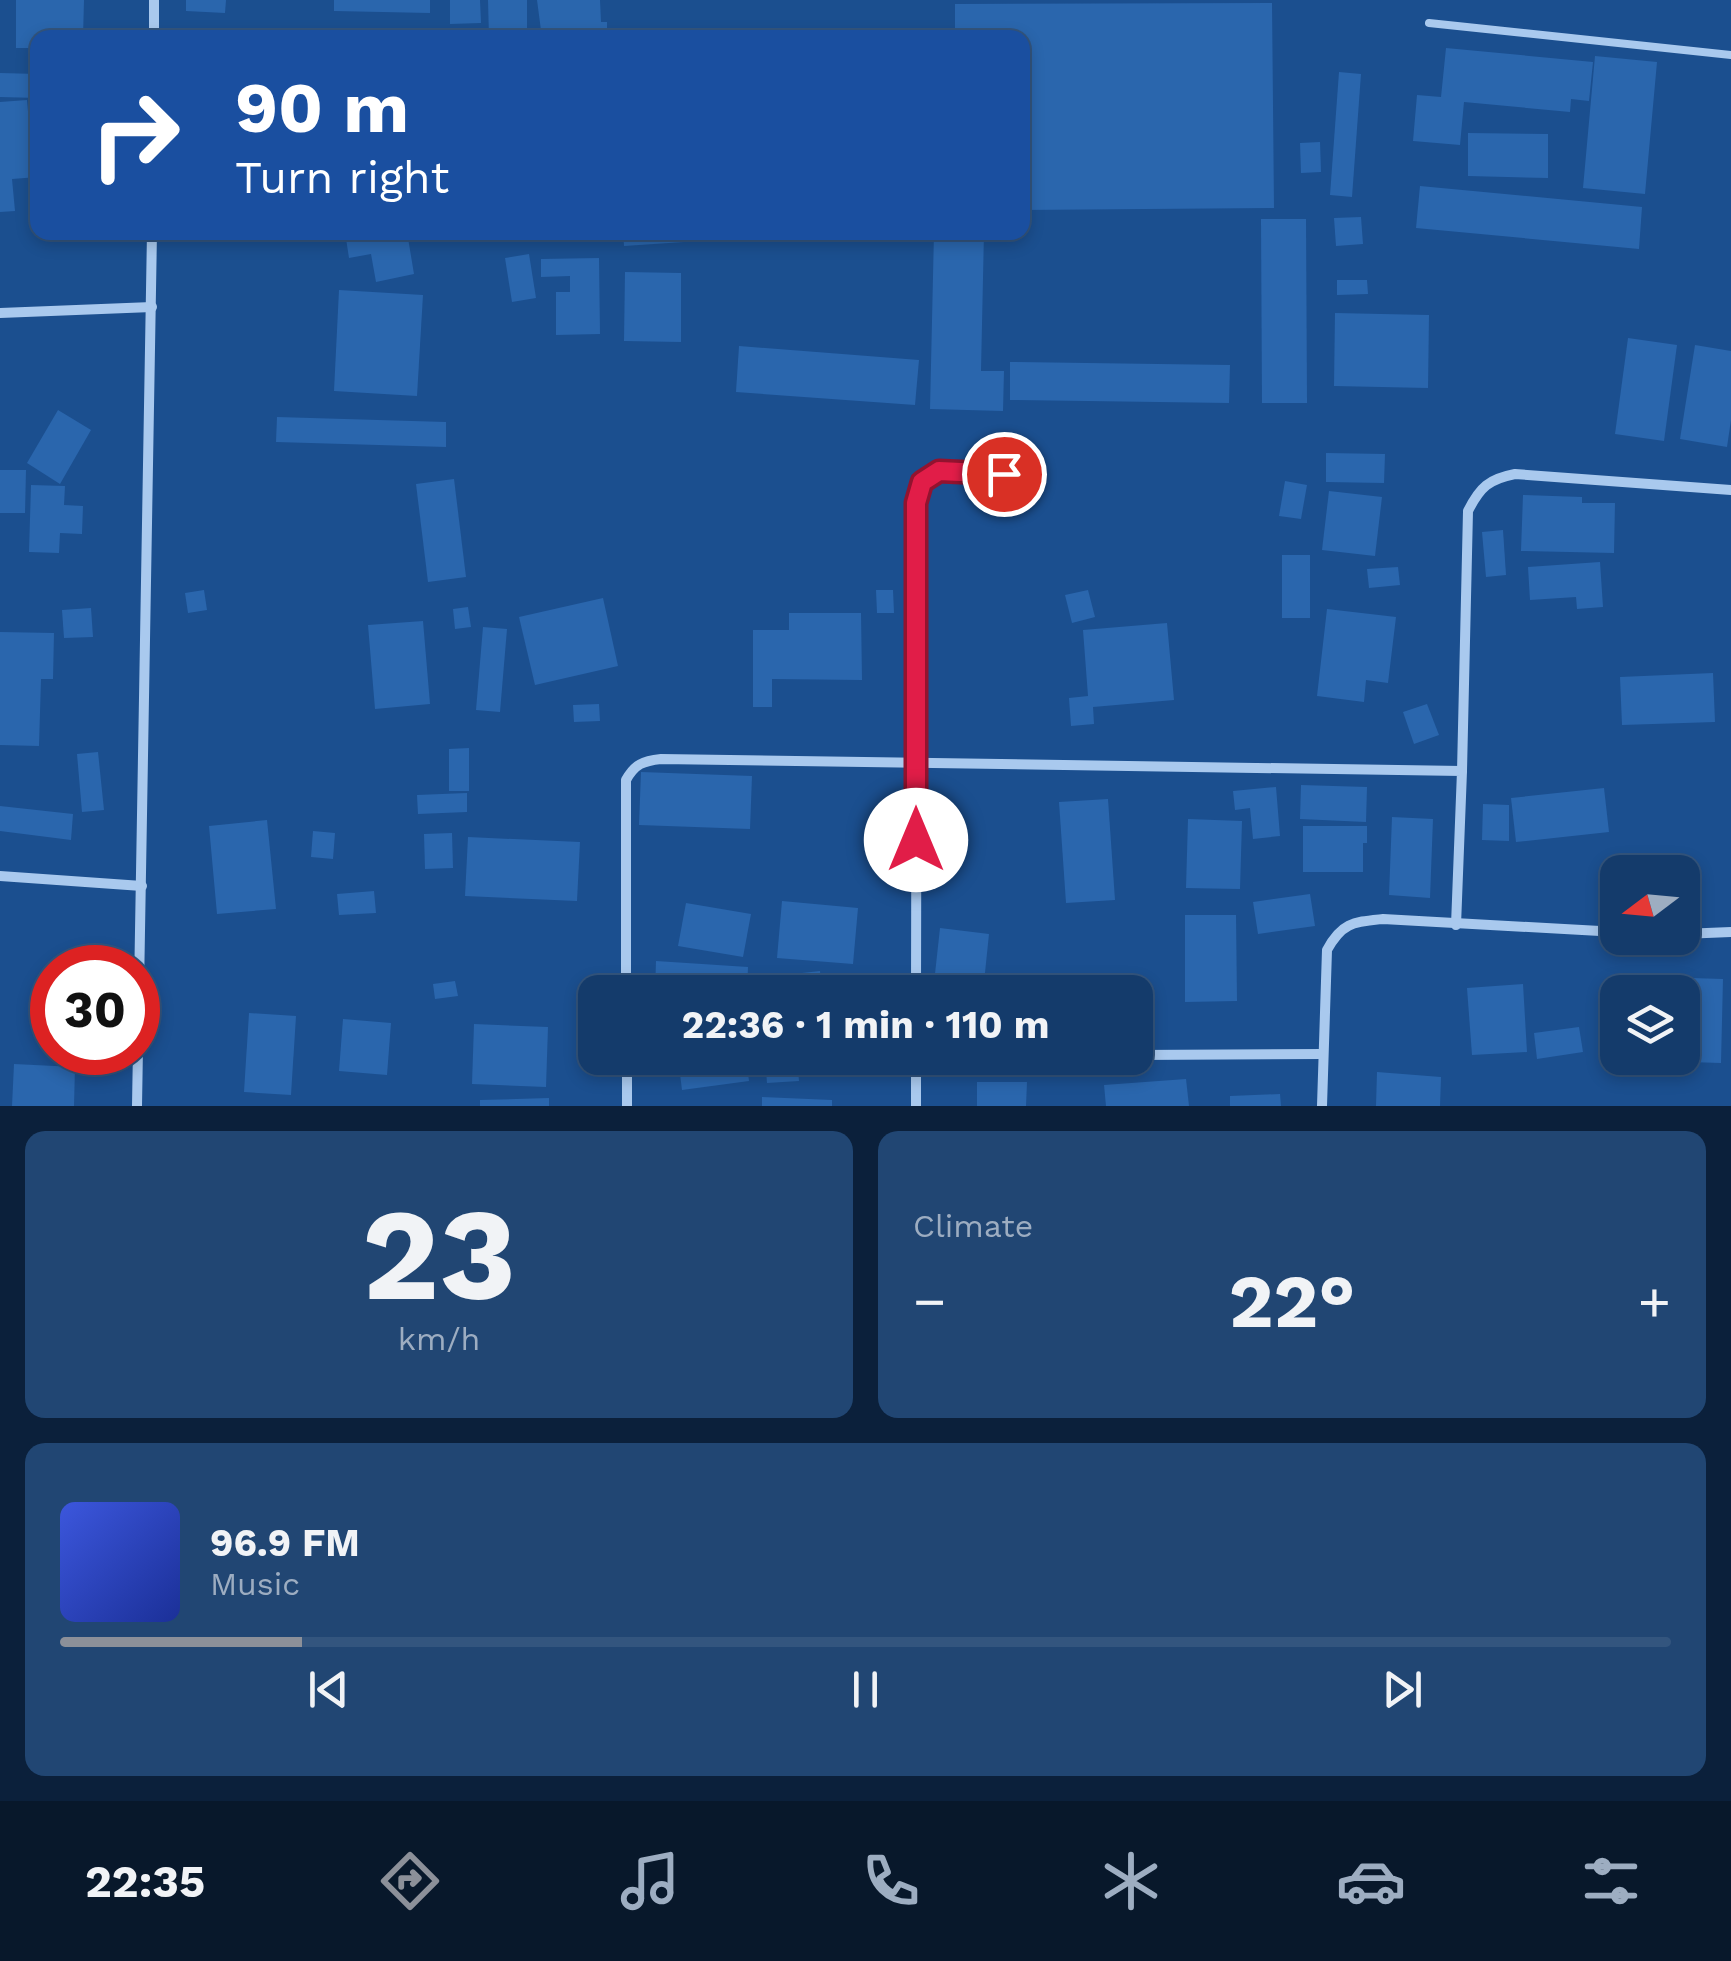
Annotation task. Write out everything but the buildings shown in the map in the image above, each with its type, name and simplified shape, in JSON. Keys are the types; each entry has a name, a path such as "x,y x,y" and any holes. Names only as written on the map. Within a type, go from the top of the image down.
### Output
{"street":[{"path":"154,0 154,30"},
{"path":"137,1106 152,240"},
{"path":"0,312 152,306"},
{"path":"916,975 916,503 922,482 939,471 1037,476"},
{"path":"1456,924 1468,510 1479,489 1493,478 1515,474 1731,490"},
{"path":"626,975 626,780 634,767 644,761 1462,771"},
{"path":"0,876 142,886"},
{"path":"1322,1106 1327,950 1336,933 1353,922 1383,920 1600,931"},
{"path":"1700,933 1731,932"},
{"path":"1153,1055 1324,1054"},
{"path":"626,1075 627,1106"},
{"path":"916,1075 916,1106"}],"lane":[{"path":"1429,24 1731,55"}],"route":[{"path":"916,840 916,503 922,482 939,471 1004,474"}]}
